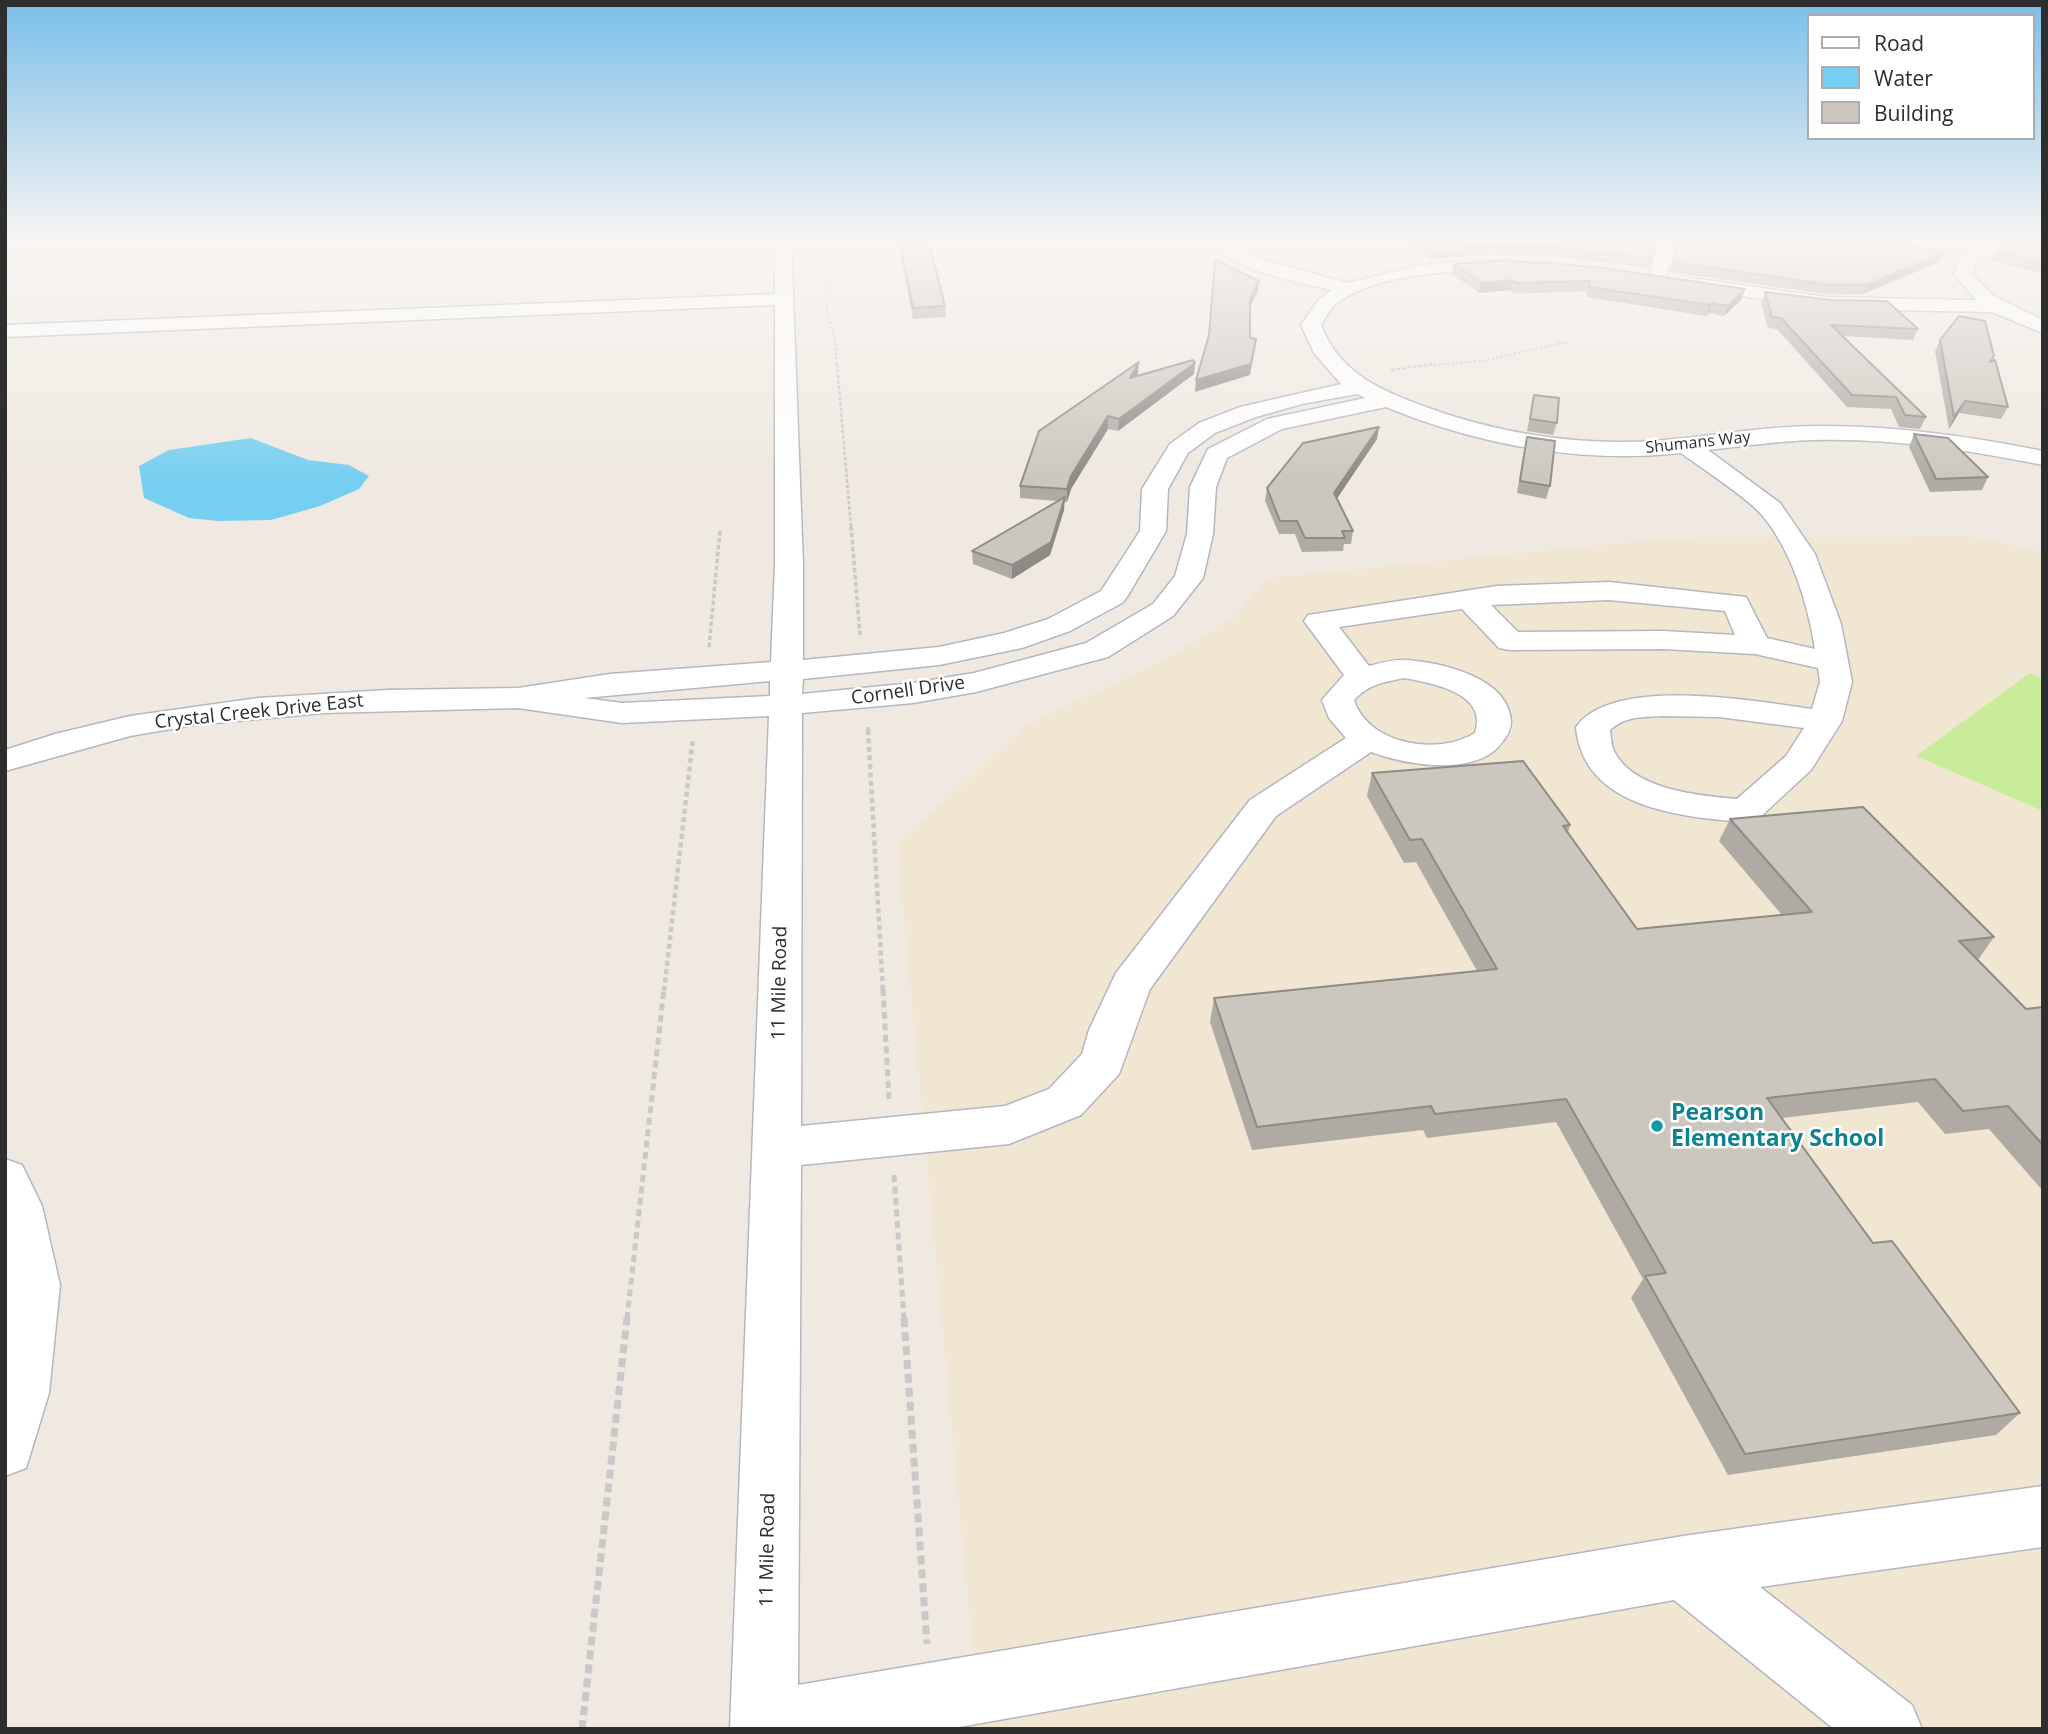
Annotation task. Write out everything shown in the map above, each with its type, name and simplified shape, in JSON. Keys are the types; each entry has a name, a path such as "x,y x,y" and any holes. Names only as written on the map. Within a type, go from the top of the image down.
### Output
{"street":[{"path":"5,331 299,319"},
{"name":"11 Mile Road","path":"764,1727 789,565 784,319"},
{"path":"1315,319 1311,325 1319,347 1354,383"},
{"path":"2025,319 2043,327"},
{"name":"Cornell Drive","path":"787,688 862,665 939,656 1011,641 1059,625 1112,597 1153,531 1155,488 1178,449 1207,428 1248,412 1354,383"},
{"name":"Shumans Way","path":"1354,383 1446,423 1508,438 1590,448 1687,446 1775,434 1858,434 1947,442 2043,458"},
{"path":"1178,449 1217,454 1275,424 1388,400"},
{"path":"1248,412 1275,424"},
{"path":"1687,446 1771,509 1801,554 1826,624 1836,682 1825,721 1799,763 1745,811 1684,806 1622,782 1597,753 1592,727 1612,712 1666,706 1768,712 1825,721"},
{"name":"Cornell Drive","path":"787,688 866,698 925,691 1029,670 1097,650 1163,610 1189,578 1200,534 1203,487 1217,454"},
{"path":"1153,531 1200,534"},
{"path":"1361,676 1319,621 1497,595 1609,591 1736,603 1755,645"},
{"path":"1469,599 1510,641 1662,640 1755,645 1832,662"},
{"path":"1011,641 1029,670"},
{"path":"1404,669 1452,679 1472,689 1487,702 1495,716 1494,730 1485,741 1468,751 1444,755 1418,754 1391,748 1369,738 1351,726 1341,711 1338,700 1348,685 1361,676 1404,669"},
{"name":"Crystal Creek Drive East","path":"5,761 47,746 167,719 275,706 398,699 518,698 610,684 706,677 787,688"},
{"name":"Crystal Creek Drive East","path":"518,698 622,713 701,710 787,688"},
{"path":"775,1148 1009,1125 1065,1102 1103,1062 1111,1030 1131,984 1263,808 1369,738"},
{"path":"5,1180 17,1206 33,1284 21,1393 5,1447"},
{"path":"764,1727 1683,1567 2043,1516"},
{"path":"1683,1567 1888,1729"}],"path":[{"path":"830,319 835,340 862,665"},
{"path":"1556,341 1568,344"},
{"path":"1354,383 1418,365 1483,361 1562,343"},
{"path":"706,677 720,531"},
{"path":"866,698 891,1136 931,1698"},
{"path":"583,1729 690,752 701,710"}],"shaded area":[{"path":"1968,536 2043,552 2043,1729 980,1729 897,844 1026,726 1171,656 1233,618 1267,578 1674,538"}],"green space":[{"path":"2030,673 2043,679 2043,811 1916,756"}],"water":[{"path":"251,438 308,460 349,465 369,476 359,489 320,506 271,520 218,521 189,518 144,498 139,466 169,450"}],"building":[{"path":"1210,319 1250,319 1250,338 1256,339 1251,364 1196,380 1209,335"},
{"path":"1782,319 1907,319 1918,329 1831,325 1926,417 1905,415 1896,397 1852,395"},
{"path":"1957,319 1985,321 1994,356 1990,362 1995,360 2008,407 1965,401 1954,417 1940,340"},
{"path":"1193,360 1195,363 1119,419 1108,416 1071,476 1067,489 1020,486 1039,431 1139,362 1130,378"},
{"path":"1534,395 1559,398 1557,423 1530,419"},
{"path":"1379,427 1334,493 1353,531 1342,531 1345,538 1305,538 1297,521 1280,521 1267,488 1303,443"},
{"path":"1914,434 1948,438 1988,477 1936,479"},
{"path":"1527,437 1555,441 1550,486 1520,481"},
{"path":"1065,497 1051,542 1012,565 972,551"},
{"name":"Pearson Elementary School","path":"1523,761 1570,825 1563,826 1637,929 1812,912 1730,819 1863,807 1994,937 1959,941 2026,1009 2043,1007 2043,1145 2008,1106 1963,1111 1935,1079 1767,1098 1873,1243 1892,1241 2020,1413 1745,1454 1645,1276 1666,1273 1566,1099 1435,1114 1431,1106 1257,1127 1214,998 1497,969 1422,839 1410,840 1372,773"}],"place":[{"name":"Pearson Elementary School","path":"1657,1126"}]}
